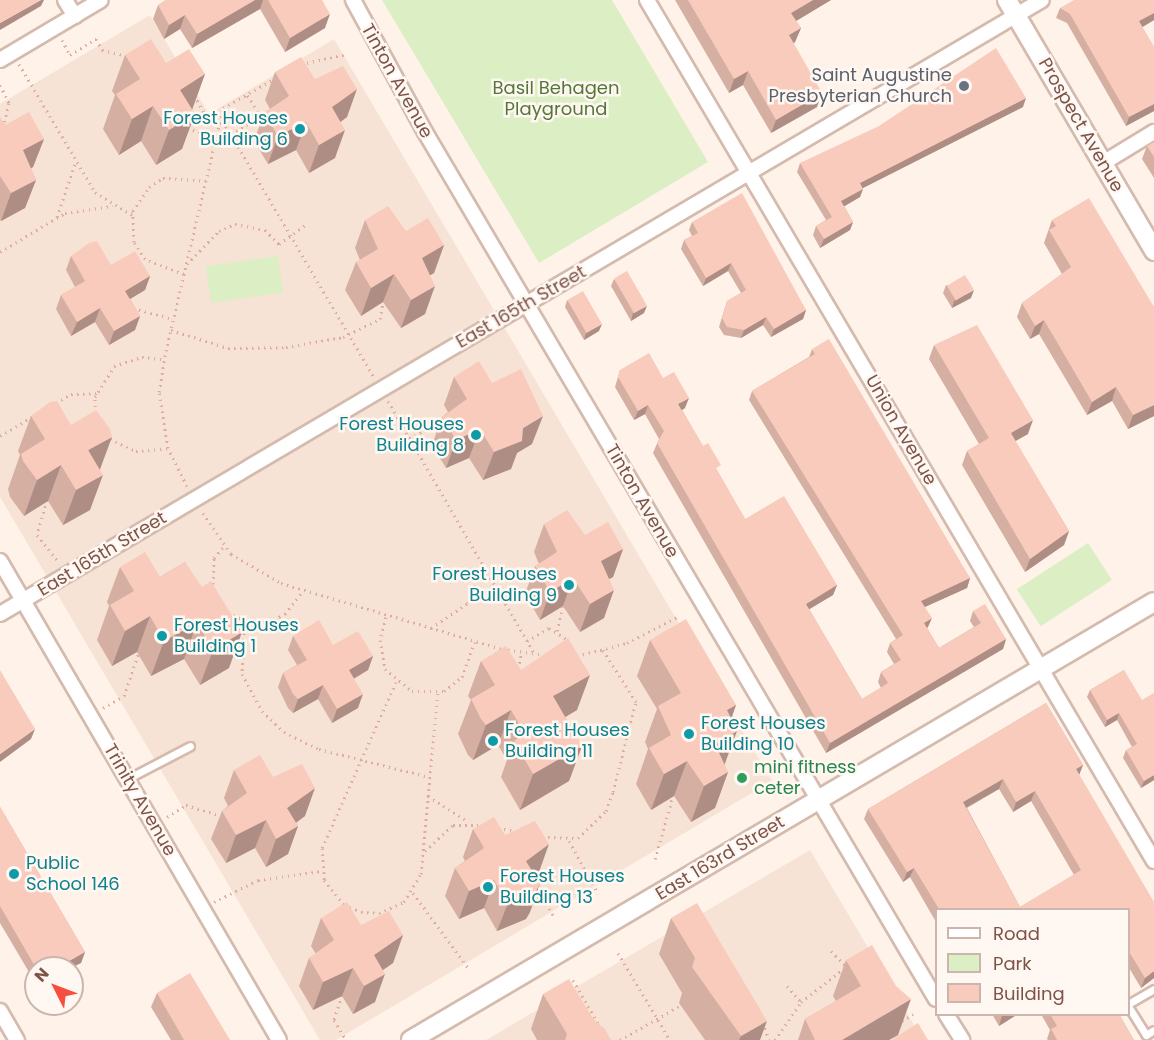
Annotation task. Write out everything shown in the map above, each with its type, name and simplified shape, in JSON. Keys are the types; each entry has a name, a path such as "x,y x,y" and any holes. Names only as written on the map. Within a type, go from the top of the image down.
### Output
{"main road":[{"name":"Prospect Avenue","path":"1012,8 1154,251"},
{"name":"East 163rd Street","path":"411,1040 1154,602"}],"street":[{"path":"65,0 75,16"},
{"path":"0,60 101,0"},
{"name":"Tinton Avenue","path":"353,0 526,304 817,801 935,997"},
{"name":"Union Avenue","path":"647,0 1154,861"},
{"name":"East 165th Street","path":"0,614 750,173 1012,8 1042,0"},
{"path":"1103,163 1154,132"},
{"name":"Trinity Avenue","path":"0,561 279,1040"},
{"path":"0,1011 18,1040"},
{"path":"947,1016 962,1040"}],"lane":[{"path":"128,779 190,746"},
{"path":"1130,1004 1154,989"},
{"path":"1130,1008 1146,1035 1154,1030"}],"path":[{"path":"55,28 70,55 96,39 102,50 134,57"},
{"path":"13,53 94,192 113,206 132,215"},
{"path":"188,84 208,119 231,134 535,655"},
{"path":"0,85 9,103 0,137"},
{"path":"247,95 261,117 270,120"},
{"path":"231,134 261,117"},
{"path":"177,125 216,137"},
{"path":"56,219 75,162"},
{"path":"184,274 145,259 134,242 132,215 140,197 163,178 206,181"},
{"path":"0,252 56,219 80,208 113,206"},
{"path":"187,265 219,231 235,224 265,230 279,244 307,225"},
{"path":"171,330 209,343 255,349 348,334 380,319 383,302"},
{"path":"120,304 174,319"},
{"path":"98,424 96,393 114,366 142,357 165,360"},
{"path":"51,406 71,394 96,393"},
{"path":"0,436 41,412"},
{"path":"409,438 440,421 449,424"},
{"path":"101,431 136,451 168,448"},
{"path":"47,500 37,535 68,574"},
{"path":"214,593 214,558 225,545"},
{"path":"430,629 468,603 482,565"},
{"path":"224,610 245,621 268,622 285,614 302,592"},
{"path":"557,631 563,607"},
{"path":"386,617 380,656 396,681 412,691 438,692 462,678 475,642"},
{"path":"245,621 242,674 262,711 303,744 430,777"},
{"path":"527,641 549,628 565,634 578,656"},
{"path":"533,835 569,841 606,811 636,702 602,649"},
{"path":"91,715 124,696 138,652"},
{"path":"516,674 522,652"},
{"path":"396,681 322,848 322,871 334,895 361,912 379,913 413,893 423,852 438,692"},
{"path":"429,796 454,818 522,833"},
{"path":"655,859 673,796"},
{"path":"154,825 186,805 227,818"},
{"path":"423,852 453,825 469,822"},
{"path":"569,841 598,892"},
{"path":"202,909 258,880 322,871"},
{"path":"413,893 468,968"},
{"path":"523,893 543,898 555,918"},
{"path":"831,951 847,966"},
{"path":"618,953 670,1040"},
{"path":"775,1040 801,1002 856,961"},
{"path":"573,980 602,1030"},
{"path":"787,986 801,1002"},
{"path":"342,995 334,1020 346,1040"},
{"path":"620,1040 681,1005"},
{"path":"896,1025 914,1014"},
{"path":"762,1020 769,1040"}],"shaded area":[{"path":"150,15 209,114 334,39 772,781 336,1040 320,1040 0,497 0,104"},
{"path":"810,850 923,1040 486,1040"}],"green space":[{"name":"Basil Behagen Playground","path":"382,0 612,0 708,162 539,263"},
{"path":"278,256 283,293 211,303 206,266"},
{"path":"1088,543 1112,580 1041,626 1017,589"}],"building":[{"path":"0,0 41,0 0,23"},
{"path":"166,0 255,0 197,34 185,15 169,25 158,5"},
{"path":"268,0 322,0 330,14 290,38"},
{"path":"688,0 813,0 791,13 801,28 789,35 822,93 776,120 748,71 734,79"},
{"path":"1074,0 1154,0 1154,13 1139,21 1154,47 1154,104 1129,117 1070,14 1060,8"},
{"path":"151,39 166,63 189,49 205,74 180,90 195,114 169,130 153,106 132,119 116,94 140,79 125,55"},
{"path":"996,48 1026,98 860,183 863,189 841,201 853,222 824,239 816,226 832,217 800,163 879,126"},
{"path":"301,57 315,79 343,66 357,89 332,107 345,130 319,145 306,122 278,136 264,113 289,96 275,72"},
{"path":"29,112 44,139 23,150 36,180 11,193 0,176 0,118 5,125"},
{"path":"1154,142 1154,157 1147,146"},
{"path":"742,193 806,310 774,329 766,317 744,330 727,327 722,318 727,301 746,290 731,263 706,278 684,240 698,233 692,222"},
{"path":"1089,198 1154,307 1154,405 1133,415 1116,387 1092,402 1044,320 1035,326 1022,303 1071,267 1049,230 1056,226 1052,220"},
{"path":"388,206 406,231 428,218 444,245 422,258 435,286 411,300 394,274 371,288 356,262 378,249 365,220"},
{"path":"97,241 111,265 135,251 150,276 125,291 140,316 114,331 100,308 77,322 61,295 85,281 71,256 89,243"},
{"path":"627,271 647,306 634,313 614,278"},
{"path":"965,275 974,290 956,300 947,286"},
{"path":"583,291 602,324 586,333 567,300"},
{"path":"977,325 1033,420 1011,433 1069,531 1030,559 967,451 989,438 934,345"},
{"path":"829,339 970,578 921,601 932,618 924,623 939,648 981,623 973,611 985,604 1006,639 830,743 657,443 664,431 648,405 638,411 618,377 620,370 649,353 663,378 674,372 689,398 678,404 703,446 708,443 721,465 716,468 745,519 784,496 837,585 806,604 862,699 888,683 881,672 901,660 890,643 903,635 752,391 815,354 812,349"},
{"path":"479,361 492,383 521,369 543,416 523,428 522,441 494,452 480,429 456,440 442,417 467,399 454,377"},
{"path":"57,401 71,425 96,410 110,429 112,437 88,450 103,475 76,490 61,465 37,480 23,461 21,454 45,439 31,416 50,402"},
{"path":"567,510 585,535 608,522 623,549 601,561 614,590 590,604 573,578 550,592 535,566 557,552 544,524"},
{"path":"145,552 160,577 185,562 202,587 211,581 242,632 213,650 197,623 164,641 150,616 125,631 110,605 134,591 120,567"},
{"path":"686,619 736,705 727,710 737,731 715,744 728,772 704,786 687,761 664,774 649,748 671,735 658,706 681,693 650,640"},
{"path":"319,620 333,645 358,631 373,656 349,670 363,694 337,709 323,685 298,699 293,694 283,673 307,660 293,636"},
{"path":"568,638 590,675 553,696 582,746 533,774 514,741 525,734 511,710 486,725 471,699 495,685 481,661 506,646 521,670"},
{"path":"0,670 35,729 0,754"},
{"path":"1124,670 1142,700 1154,693 1154,775 1144,781 1126,750 1137,744 1119,713 1107,720 1090,690"},
{"path":"1046,703 1083,765 1076,769 1154,902 1154,971 1145,978 1130,953 1130,908 938,908 914,868 907,872 868,809","holes":["1003,779 1016,802 1035,791 1081,870 1020,907 963,802"]},
{"path":"260,755 273,777 302,764 315,788 287,808 298,826 276,839 266,820 236,835 222,811 247,793 234,770"},
{"name":"Public School 146","path":"0,807 85,952 78,956 29,956 0,906"},
{"path":"494,817 505,835 535,821 549,844 526,861 540,884 536,891 508,903 494,880 469,891 455,868 484,848 473,829"},
{"path":"347,902 361,925 389,911 403,935 374,955 385,974 364,986 353,968 323,982 309,958 334,940 321,918"},
{"path":"697,903 767,1021 741,1036 692,967 695,958 671,918"},
{"path":"872,945 896,986 911,999 842,1040 815,1040 805,1019 861,986 846,960"},
{"path":"190,973 230,1040 184,1040 157,993"},
{"path":"569,979 593,1019 605,1029 611,1040 565,1040 567,1034 543,994"},
{"path":"1051,1016 1120,1016 1134,1040 1057,1040 1051,1029 1057,1026"},
{"path":"918,1023 928,1040 893,1040 893,1039"}],"place":[{"name":"Saint Augustine Presbyterian Church","path":"964,86"},
{"name":"Forest Houses Building 6","path":"300,129"},
{"name":"Forest Houses Building 8","path":"476,435"},
{"name":"Forest Houses Building 9","path":"569,585"},
{"name":"Forest Houses Building 1","path":"162,636"},
{"name":"Forest Houses Building 10","path":"689,734"},
{"name":"Forest Houses Building 11","path":"493,741"},
{"name":"mini fitness ceter","path":"742,778"},
{"name":"Public School 146","path":"14,874"},
{"name":"Forest Houses Building 13","path":"488,887"}]}
